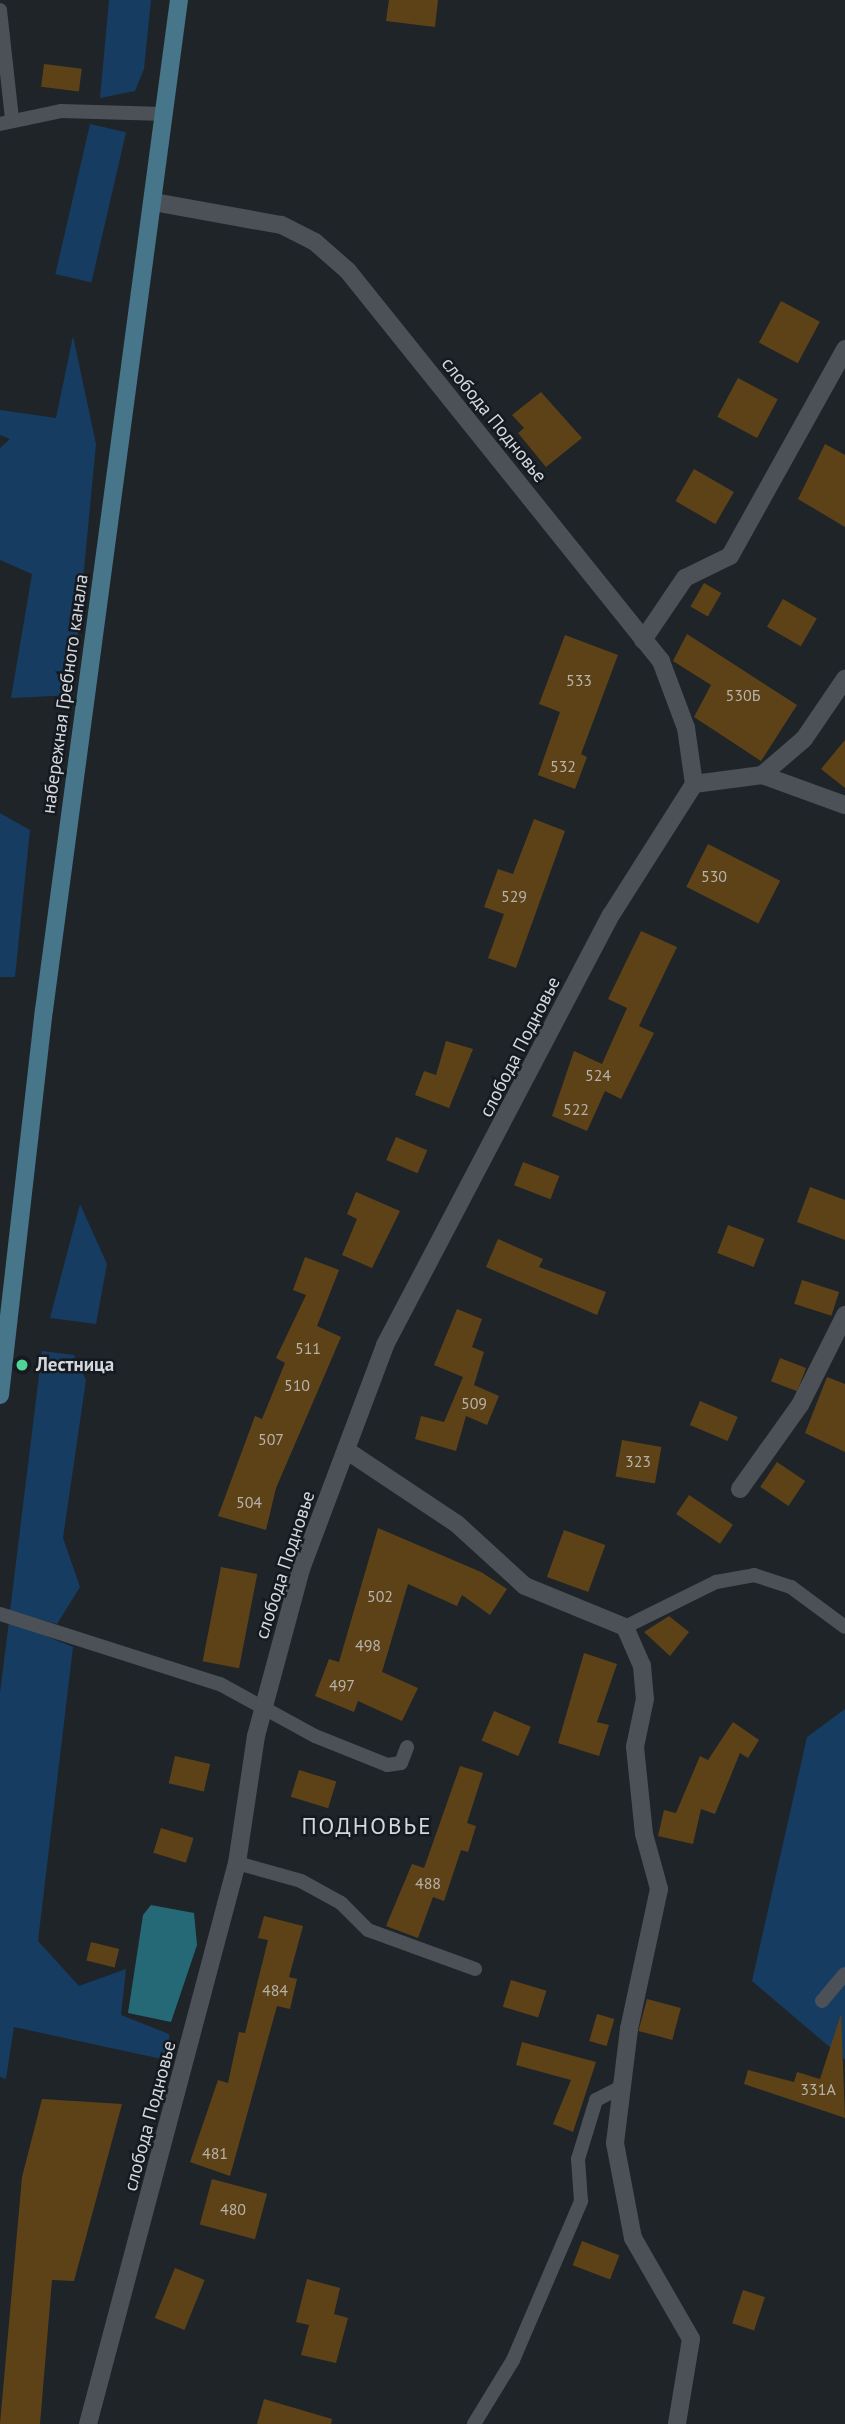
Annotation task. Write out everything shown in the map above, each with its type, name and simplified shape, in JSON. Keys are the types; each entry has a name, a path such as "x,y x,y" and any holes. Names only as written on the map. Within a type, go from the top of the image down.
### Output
{"street":[{"name":"набережная Гребного канала","path":"0,1395 44,1010 179,0"},
{"name":"слобода Подновье","path":"88,2424 237,1863 265,1703 301,1569 385,1345 611,915 694,784 686,728 660,661 348,271 315,242 281,225 153,202"},
{"path":"643,640 685,578 730,556 845,349"},
{"path":"762,775 804,739 845,679"},
{"path":"694,784 762,775 845,805"},
{"path":"740,1489 800,1405 845,1315"},
{"path":"346,1450 457,1524 525,1586 625,1627 642,1666 645,1699 635,1747 644,1834 659,1889 622,2087 615,2143 633,2238 691,2339 677,2424"}],"lane":[{"path":"0,10 6,122 123,108 165,114"},
{"path":"625,1627 716,1582 754,1575 791,1587 845,1627"},
{"path":"0,1614 265,1703 315,1736 387,1765 401,1763 407,1747"},
{"path":"237,1863 301,1881 341,1903 368,1930 475,1969"},
{"path":"822,2001 845,1974"},
{"path":"474,2424 513,2360 581,2201 578,2159 596,2101 622,2087"}],"shaded area":[{"path":"109,0 151,0 144,69 135,91 100,98"},
{"path":"90,124 126,132 91,282 55,274"},
{"path":"73,336 96,444 72,695 11,698 32,574 0,560 0,448 10,439 0,435 0,410 56,418"},
{"path":"0,813 30,830 15,977 0,977"},
{"path":"80,1204 107,1264 96,1324 50,1318"},
{"path":"42,1351 74,1355 86,1380 63,1538 80,1587 57,1624 10,1611"},
{"path":"9,1621 73,1647 38,1941 79,1986 126,1969 121,2015 169,2034 171,2061 14,2027 6,2079 0,2077 0,1693"},
{"path":"845,1709 845,2060 752,1981 807,1737"},
{"path":"151,1905 194,1913 197,1945 171,2022 128,2013 143,1915"}],"building":[{"path":"389,0 438,0 435,27 386,21"},
{"path":"44,64 82,69 79,91 41,87"},
{"path":"781,301 820,322 798,363 759,342"},
{"path":"738,378 778,399 757,438 717,417"},
{"path":"541,392 582,438 546,467 518,433 524,428 512,415"},
{"path":"825,444 845,455 845,527 798,499"},
{"path":"694,469 734,492 715,524 676,501"},
{"path":"704,583 721,593 708,616 690,606"},
{"path":"783,599 817,618 801,646 767,627"},
{"path":"687,634 797,705 761,761 694,717 711,685 673,661"},
{"path":"565,635 618,655 581,754 587,757 575,789 538,775 560,712 539,704"},
{"path":"845,740 845,788 821,769"},
{"path":"534,819 565,831 516,968 488,958 504,914 484,907 498,869 513,874"},
{"path":"708,844 780,881 758,924 686,887"},
{"path":"641,931 677,947 639,1026 654,1033 621,1099 605,1091 587,1131 552,1116 574,1051 602,1064 627,1008 608,999"},
{"path":"446,1041 473,1049 449,1108 415,1095 424,1071 436,1075"},
{"path":"396,1137 427,1150 418,1173 386,1160"},
{"path":"523,1162 559,1176 550,1199 514,1185"},
{"path":"810,1187 845,1200 845,1240 797,1222"},
{"path":"356,1192 400,1211 372,1268 342,1255 357,1219 347,1214"},
{"path":"728,1225 764,1239 754,1267 717,1253"},
{"path":"498,1239 543,1259 539,1267 606,1292 597,1315 486,1267"},
{"path":"305,1257 339,1270 317,1326 341,1337 276,1488 266,1530 218,1516 255,1416 262,1419 285,1363 276,1358 306,1295 293,1290"},
{"path":"802,1280 839,1292 831,1316 794,1304"},
{"path":"457,1309 482,1319 472,1347 484,1352 474,1385 499,1396 487,1425 466,1416 456,1451 415,1439 421,1416 444,1422 463,1377 434,1365"},
{"path":"780,1358 806,1368 797,1391 771,1381"},
{"path":"827,1377 845,1384 845,1452 805,1433"},
{"path":"700,1401 738,1417 728,1441 690,1425"},
{"path":"622,1440 661,1447 655,1483 616,1476"},
{"path":"777,1462 805,1481 788,1506 760,1487"},
{"path":"689,1495 733,1525 720,1544 676,1514"},
{"path":"378,1528 481,1572 507,1589 490,1615 462,1595 457,1606 408,1584 382,1672 418,1688 402,1721 358,1701 354,1712 315,1696 329,1659 339,1662"},
{"path":"564,1530 605,1545 588,1592 547,1577"},
{"path":"221,1567 257,1574 239,1668 203,1661"},
{"path":"669,1616 689,1632 670,1656 644,1632"},
{"path":"584,1653 617,1664 597,1722 609,1725 599,1756 558,1743"},
{"path":"494,1711 531,1727 518,1756 481,1740"},
{"path":"733,1722 759,1740 748,1758 740,1753 715,1814 701,1809 693,1844 658,1836 664,1810 676,1813 700,1756 708,1760"},
{"path":"175,1756 210,1764 204,1791 169,1783"},
{"path":"460,1766 483,1773 467,1823 476,1826 468,1852 461,1850 444,1901 433,1897 418,1938 386,1926 412,1864 424,1868"},
{"path":"299,1770 336,1781 328,1808 291,1797"},
{"path":"161,1828 194,1838 186,1863 153,1853"},
{"path":"264,1916 303,1926 289,1977 297,1979 290,2009 277,2006 230,2176 190,2162 218,2080 228,2083 239,2032 245,2033 268,1940 258,1938"},
{"path":"91,1942 119,1949 115,1967 86,1960"},
{"path":"511,1980 546,1991 538,2018 503,2007"},
{"path":"647,1999 681,2008 672,2040 638,2031"},
{"path":"597,2014 614,2019 607,2046 589,2041"},
{"path":"841,2014 845,2118 744,2084 748,2070 794,2082 797,2072 820,2079"},
{"path":"522,2042 596,2062 573,2132 553,2124 571,2080 516,2065"},
{"path":"42,2099 122,2104 74,2281 52,2280 40,2424 0,2424 22,2177"},
{"path":"212,2179 267,2194 255,2239 200,2224"},
{"path":"582,2241 619,2255 610,2280 573,2265"},
{"path":"175,2268 205,2280 184,2330 155,2318"},
{"path":"307,2279 340,2288 334,2314 348,2318 336,2363 301,2355 309,2325 296,2322"},
{"path":"743,2290 765,2297 754,2330 732,2323"},
{"path":"264,2399 332,2419 331,2424 257,2424"}],"place":[{"name":"Лестница","path":"22,1365"}],"district":[{"name":"ПОДНОВЬЕ","path":"367,1826"}]}
